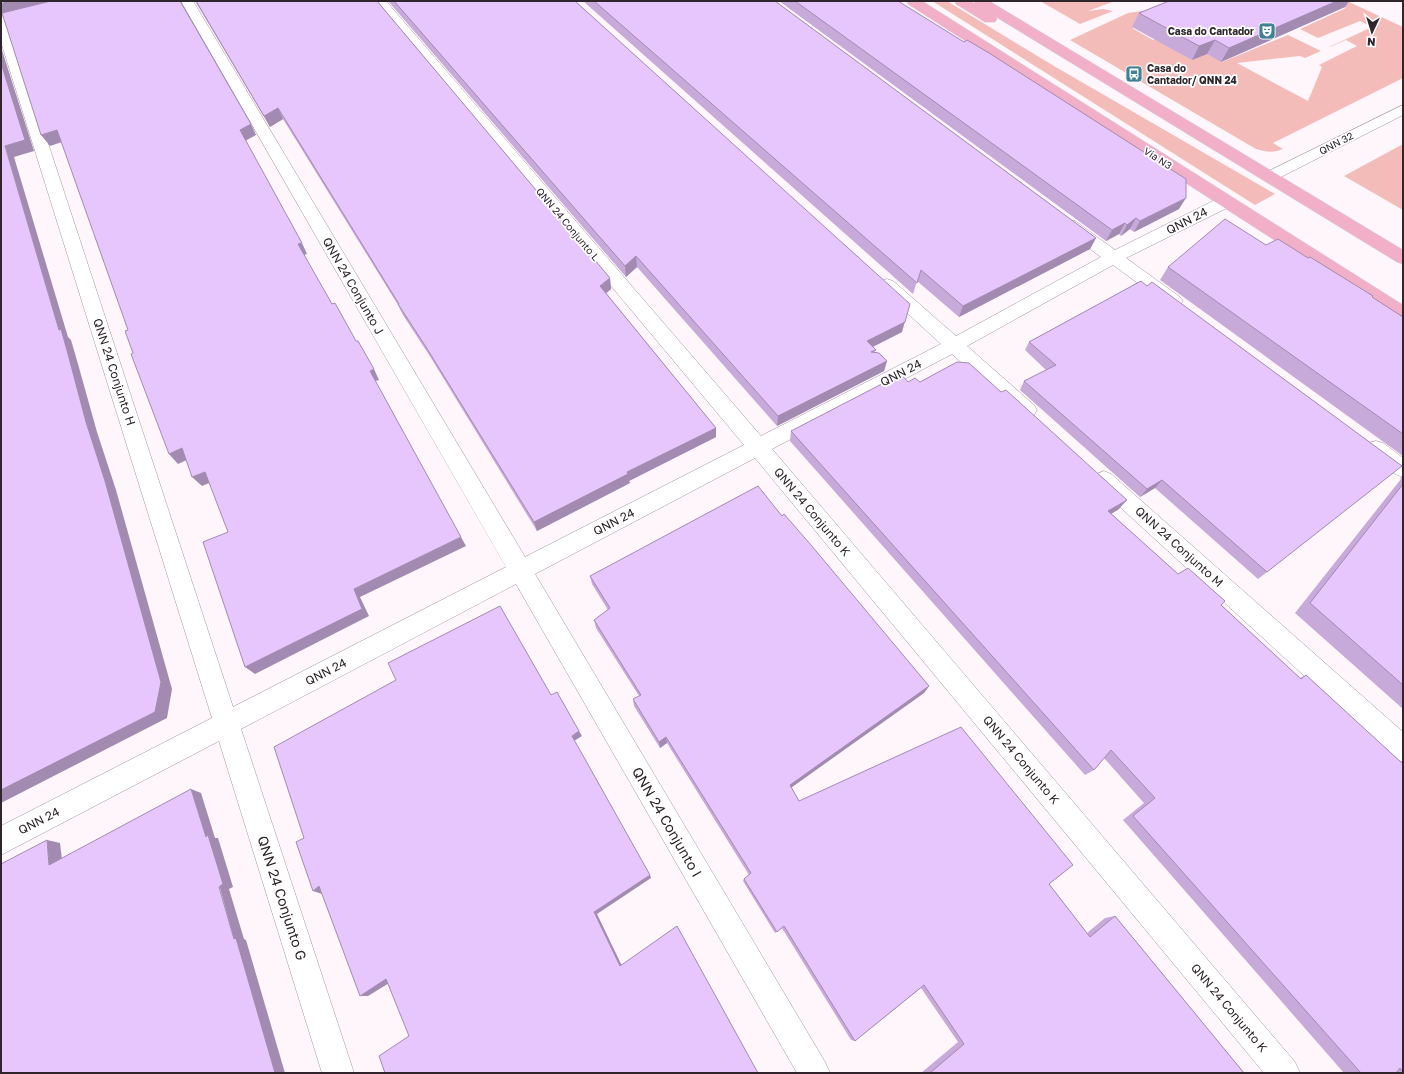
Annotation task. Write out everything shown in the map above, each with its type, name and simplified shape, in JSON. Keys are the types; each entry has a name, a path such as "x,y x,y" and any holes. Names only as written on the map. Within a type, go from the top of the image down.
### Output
{"main road":[{"name":"Via N3","path":"913,1 1225,202 1403,314"},
{"path":"961,1 1044,51 1130,92"},
{"path":"980,1 1403,258"}],"street":[{"name":"QNN 24 Conjunto J","path":"187,1 520,571"},
{"name":"QNN 24 Conjunto L","path":"379,1 758,447"},
{"name":"QNN 24 Conjunto H","path":"6,19 226,723"},
{"name":"QNN 32","path":"1270,177 1403,109"},
{"name":"QNN 24","path":"1,841 954,345 1114,257 1225,202"},
{"path":"1056,215 1191,314"},
{"path":"878,276 1043,425"},
{"path":"1364,440 1403,469"},
{"name":"QNN 24 Conjunto K","path":"758,447 1284,1073"},
{"name":"QNN 24 Conjunto M","path":"1090,467 1403,749"},
{"name":"QNN 24 Conjunto I","path":"520,571 814,1073"},
{"name":"QNN 24 Conjunto G","path":"226,723 338,1073"}],"shaded area":[{"path":"932,1 947,1 1054,66 1275,194 1255,205"},
{"path":"1040,1 1115,1 1088,11 1103,9 1113,11 1080,24"},
{"path":"1332,1 1347,1 1403,27 1403,78 1273,143 1283,149 1273,152 1256,149 1070,40 1128,13 1157,9 1167,14 1132,28 1153,40 1199,20 1179,39 1222,62 1288,35 1321,51 1305,58 1300,56 1237,63 1308,101 1322,67 1319,65 1357,46 1346,40 1329,47 1372,27 1360,21 1318,38 1300,29 1346,8"},
{"path":"1403,144 1403,210 1344,176"}],"building":[{"path":"51,1 180,1 251,124 240,130 302,243 298,244 332,304 335,303 356,341 358,341 374,369 370,371 461,537 354,589 362,609 245,667 203,542 228,532 205,472 192,477 182,448 169,454 131,354 133,353 125,331 128,330 57,130 41,135 2,13"},
{"path":"196,1 377,1 610,278 600,286 716,428 627,472 628,474 534,522 278,108 264,116"},
{"path":"394,1 575,1 910,304 905,322 867,341 876,350 871,352 879,353 887,361 778,416 636,256 625,266"},
{"path":"594,1 775,1 1096,238 963,306 921,270 917,283"},
{"path":"795,1 898,1 964,42 967,40 989,53 1186,179 1186,198 1140,221 1136,218 1127,225 1125,223 1112,230"},
{"path":"1169,1 1337,1 1229,48 1215,40 1199,46 1139,13"},
{"path":"1,63 25,140 5,146 59,330 61,329 86,422 105,481 161,682 155,712 1,790"},
{"path":"1225,219 1266,245 1278,239 1373,296 1372,297 1403,317 1403,434 1168,267"},
{"path":"1141,281 1147,286 1152,282 1402,466 1267,572 1162,480 1147,489 1024,381 1056,365 1029,342"},
{"path":"957,362 969,363 1001,392 1006,390 1127,500 1108,511 1178,574 1188,568 1225,601 1221,605 1301,679 1306,675 1403,764 1403,1072 1400,1068 1396,1073 1361,1073 1133,816 1155,798 1111,750 1094,770 791,431 901,374 908,382 915,378 920,382"},
{"path":"1403,484 1403,685 1310,603"},
{"path":"758,486 782,516 784,514 811,545 929,686 790,785 799,801 961,727 1073,865 1049,884 1090,937 1115,916 1244,1073 930,1073 964,1044 924,985 855,1041 784,926 777,932 744,879 751,873 666,737 659,742 633,699 641,695 594,620 610,608 590,576"},
{"path":"500,606 551,695 557,692 579,731 572,736 650,875 594,912 620,966 677,926 758,1073 385,1073 379,1056 409,1036 386,979 360,996 319,886 313,891 296,842 304,838 274,747 396,680 388,663"},
{"path":"191,789 206,837 208,835 223,884 219,887 234,939 236,938 275,1073 1,1073 1,864 47,840 49,865"}],"place":[{"name":"Casa do Cantador","path":"1267,31"},
{"name":"Casa do Cantador/ QNN 24","path":"1134,74"}]}
